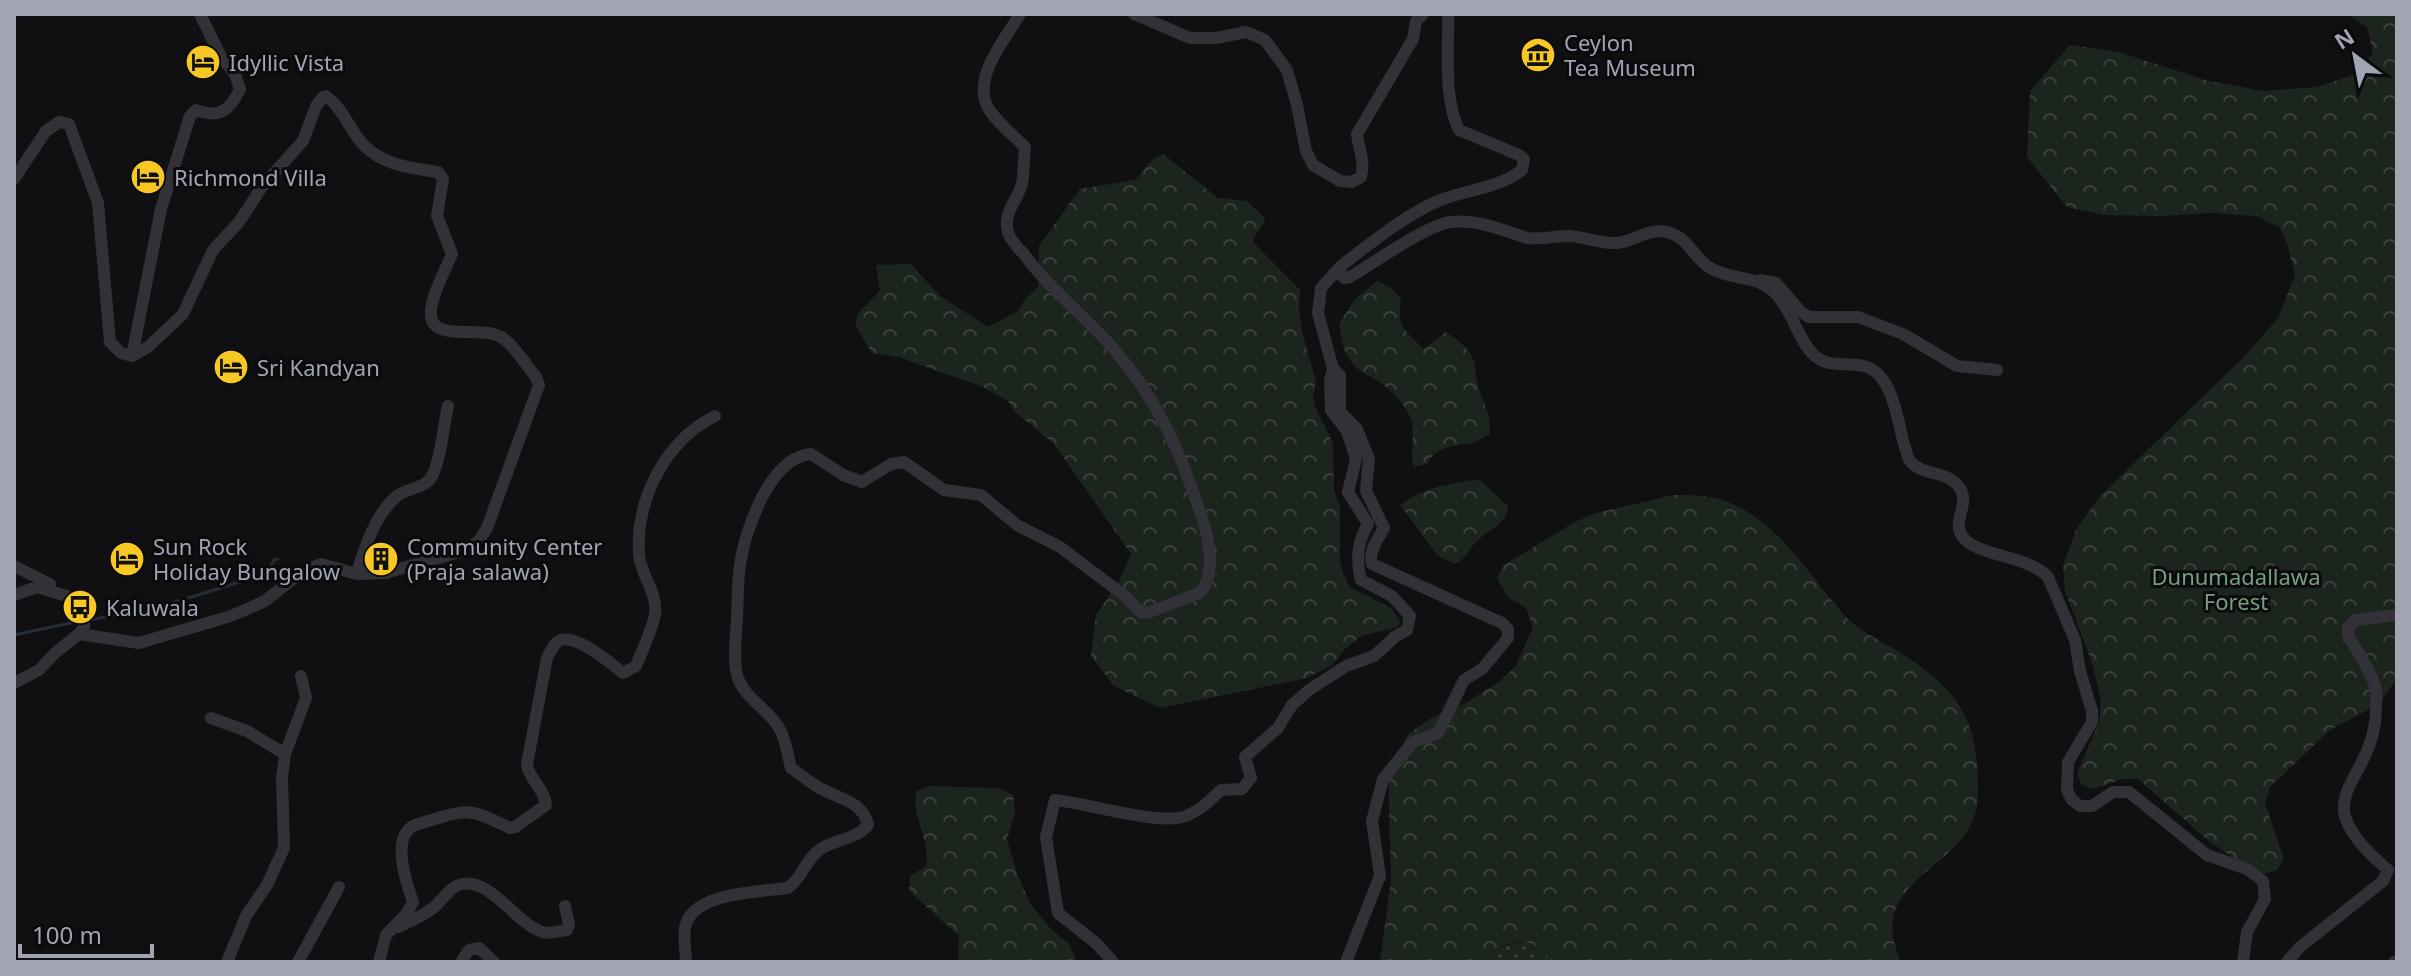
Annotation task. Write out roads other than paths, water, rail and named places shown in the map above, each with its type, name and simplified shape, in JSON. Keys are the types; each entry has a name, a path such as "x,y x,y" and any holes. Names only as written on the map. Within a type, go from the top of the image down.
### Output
{"street":[{"path":"132,356 161,209 190,116 196,110 210,115 221,112 233,105 240,89 235,74 221,57 200,14"},
{"path":"686,962 685,925 695,910 714,898 788,888 798,881 819,849 862,833 868,825 865,814 857,805 818,787 791,768 776,722 751,698 737,677 740,565 751,520 777,473 794,458 811,454 843,475 862,482 891,464 904,462 953,494 967,492 981,495 1017,525 1060,547 1125,596 1141,613 1187,598 1205,588 1209,572 1208,536 1188,474 1163,418 1135,374 1034,268 1009,235 1006,214 1021,186 1025,147 988,109 983,89 986,71 1020,14"},
{"path":"1134,14 1190,38 1216,38 1246,32 1265,40 1287,70 1306,151 1313,165 1340,181 1352,182 1361,177 1364,163 1357,134 1413,39 1416,21 1423,14"},
{"path":"1113,962 1097,944 1058,913 1046,837 1055,800 1161,819 1183,818 1201,809 1221,790 1242,789 1251,778 1245,757 1278,728 1292,705 1309,690 1346,666 1374,656 1407,630 1410,616 1392,596 1361,580 1357,561 1360,537 1368,524 1348,492 1356,459 1347,431 1331,410 1330,380 1333,369 1318,313 1321,288 1341,266 1383,233 1444,198 1511,178 1522,170 1524,159 1519,155 1459,130 1454,120 1448,14"},
{"path":"14,179 53,125 59,122 69,124 98,203 110,342 121,353 132,356 148,347 183,314 213,250 239,222 264,184 303,141 316,106 326,96 336,103 359,141 378,156 397,167 438,172 443,179 437,216 452,254 433,300 430,314 433,324 437,329 446,331 483,331 503,338 536,377 539,385 487,528 478,542 463,551 385,573 357,574 321,564 299,574 265,601 231,616 139,643 82,626"},
{"path":"1341,266 1340,272 1344,278 1350,277 1432,229 1450,222 1483,225 1530,239 1568,236 1618,243 1651,231 1669,232 1683,240 1709,268 1739,278 1776,283 1809,317 1858,317 1903,334 1957,366 1997,370"},
{"path":"1757,280 1777,294 1813,355 1823,362 1862,364 1882,378 1891,394 1908,460 1918,467 1954,480 1960,489 1964,499 1958,527 1968,543 2025,562 2048,577 2075,640 2092,711 2092,722 2068,762 2067,790 2072,800 2080,806 2092,806 2113,792 2129,792 2207,855 2247,869 2263,881 2265,899 2247,932 2243,962"},
{"path":"1333,369 1340,375 1340,412 1357,429 1369,459 1366,491 1384,528 1373,547 1372,564 1502,623 1508,629 1508,638 1482,669 1464,680 1438,733 1413,742 1383,779 1372,821 1380,876 1346,962"},
{"path":"357,574 373,530 394,498 404,491 419,488 433,477 448,406"},
{"path":"379,962 386,935 413,902 402,869 405,836 410,828 460,810 475,812 510,828 546,805 545,798 528,775 527,764 547,658 555,643 572,640 599,653 623,673 636,666 655,613 639,556 643,514 658,469 667,456 696,426 715,416"},
{"path":"14,566 51,584 80,607 82,626"},
{"path":"14,595 37,587 67,596"},
{"path":"2287,962 2300,947 2383,881 2388,870 2351,831 2343,816 2343,799 2376,728 2376,690 2348,635 2348,628 2355,620 2397,615"},
{"path":"14,683 39,670 82,626"},
{"path":"227,962 246,916 267,885 284,848 282,777 285,754 306,698 301,676"},
{"path":"211,718 247,731 285,754"},
{"path":"386,935 433,908 461,884 486,889 511,912 543,933 567,930 569,925 565,906"},
{"path":"298,962 339,887"},
{"path":"461,962 469,950 479,948 494,962"}],"waterway":[{"path":"88,620 156,607 267,573 274,560 278,559"},
{"path":"14,635 80,621"}],"place":[{"name":"Ceylon Tea Museum","path":"1538,55"},
{"name":"Idyllic Vista","path":"203,62"},
{"name":"Richmond Villa","path":"148,177"},
{"name":"Sri Kandyan","path":"231,367"},
{"name":"Sun Rock Holiday Bungalow","path":"127,559"},
{"name":"Community Center (Praja salawa)","path":"381,559"},
{"name":"Kaluwala","path":"80,607"}],"park label":[{"name":"Dunumadallawa Forest","path":"2236,588"}]}
